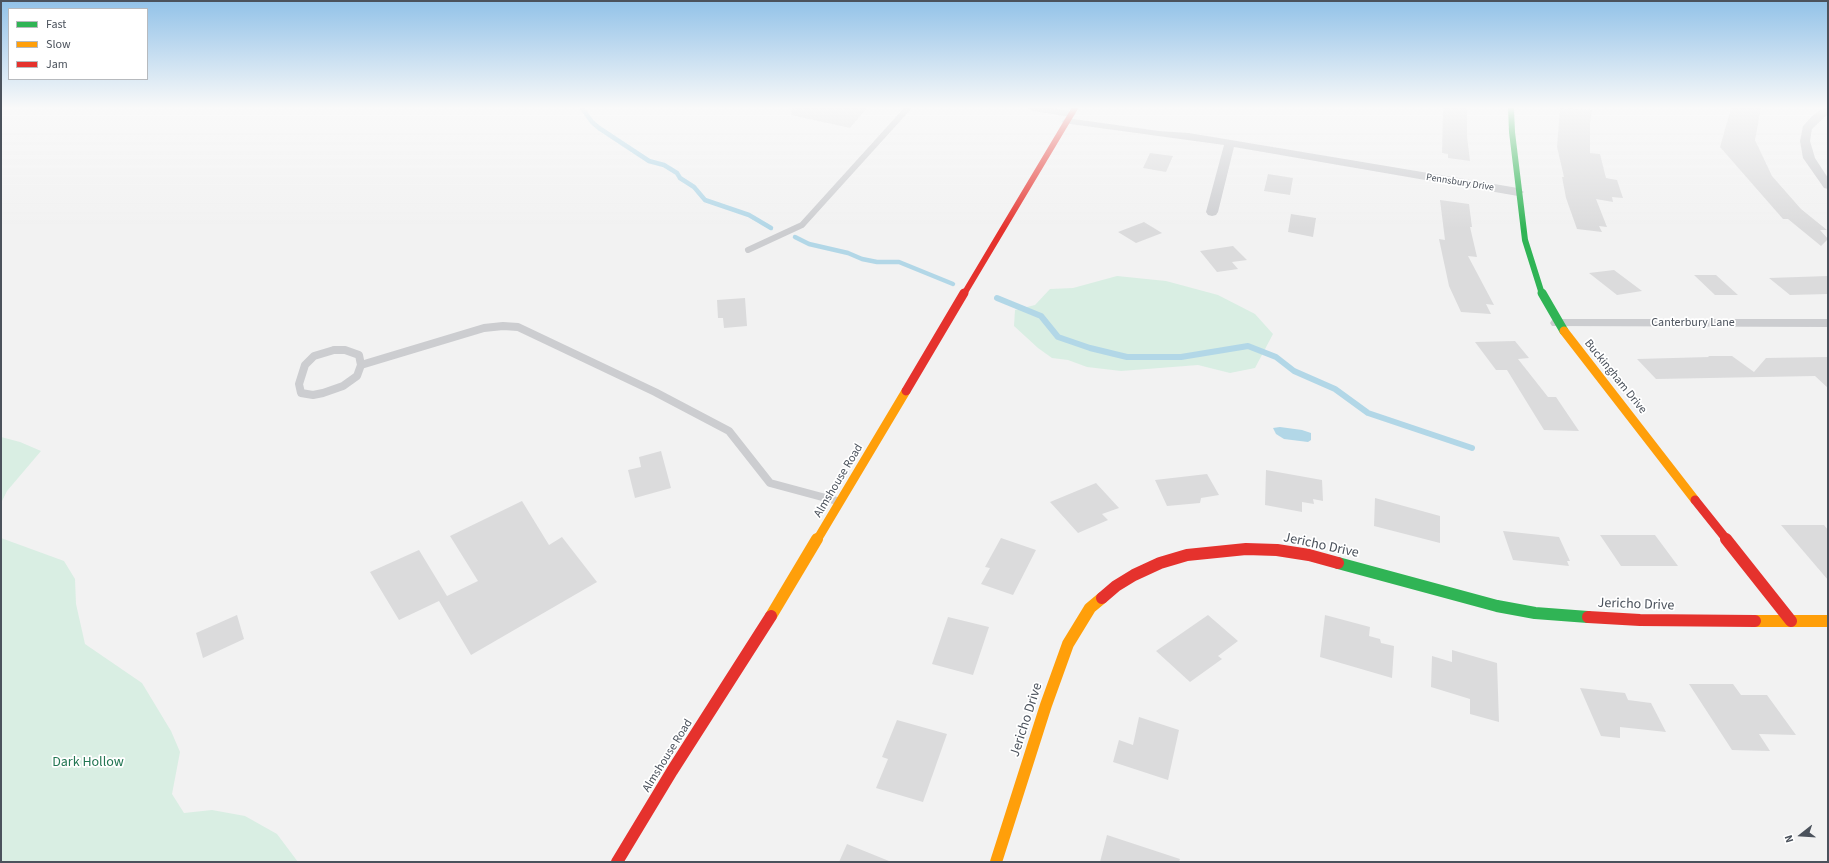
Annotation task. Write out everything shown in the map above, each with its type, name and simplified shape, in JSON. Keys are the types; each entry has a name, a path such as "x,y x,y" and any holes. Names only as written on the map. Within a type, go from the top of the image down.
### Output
{"street":[{"name":"Almshouse Road","path":"617,862 672,771 757,639 1052,148"},
{"path":"1212,212 1229,148"},
{"name":"Pennsbury Drive","path":"1261,148 1518,192"},
{"name":"Buckingham Drive","path":"1514,148 1518,192 1525,240 1543,296 1557,322 1791,621"},
{"path":"1806,148 1811,162 1828,186"},
{"name":"Canterbury Lane","path":"1557,322 1828,323"},
{"name":"Jericho Drive","path":"996,862 1046,705 1068,644 1090,608 1116,586 1141,572 1180,557 1216,551 1246,549 1277,550 1309,555 1497,606 1535,613 1640,620 1828,622"}],"lane":[{"path":"748,250 802,225 872,148"},
{"path":"361,365 359,355 345,350 334,350 314,356 305,365 299,384 301,393 314,395 343,386 356,376 361,365 484,328 503,326 518,327 608,369 729,431 759,471 770,483 840,502"}],"green space":[{"path":"1117,276 1166,281 1218,295 1255,314 1273,334 1255,368 1230,373 1198,365 1121,371 1087,367 1068,360 1052,358 1038,348 1014,326 1015,310 1035,305 1050,289 1073,288"},
{"path":"1,437 20,442 41,451 7,491 1,503"},
{"name":"Dark Hollow","path":"1,538 64,561 75,579 76,604 85,644 142,683 171,731 180,752 172,794 184,813 212,810 245,816 277,834 298,862 1,862"}],"water":[{"path":"1280,427 1302,430 1311,433 1311,440 1308,442 1284,439 1276,434 1273,428"}],"building":[{"path":"1442,148 1468,148 1470,161 1448,158 1448,154 1442,153"},
{"path":"1557,148 1590,148 1590,153 1600,154 1606,178 1617,180 1623,198 1612,197 1613,202 1596,199 1607,227 1599,226 1602,232 1577,229 1566,198 1562,177 1564,177"},
{"path":"1721,148 1759,148 1772,176 1801,209 1827,230 1820,230 1828,239 1821,246 1788,219 1783,219"},
{"path":"1150,153 1173,156 1166,172 1143,168"},
{"path":"1268,174 1293,178 1290,195 1264,191"},
{"path":"1440,200 1469,204 1472,227 1470,227 1477,257 1468,256 1494,305 1486,304 1491,314 1461,312 1449,286 1439,239 1445,240"},
{"path":"1291,214 1316,218 1313,237 1288,232"},
{"path":"1144,222 1162,233 1136,243 1118,232"},
{"path":"1233,246 1247,260 1232,262 1238,269 1217,272 1200,251"},
{"path":"1614,270 1642,291 1617,295 1589,273"},
{"path":"1694,275 1716,275 1738,295 1715,295"},
{"path":"1828,276 1828,294 1790,295 1769,278"},
{"path":"745,298 747,326 724,328 723,318 718,318 717,300"},
{"path":"1515,341 1529,358 1518,359 1548,397 1556,397 1579,431 1544,430 1507,370 1496,370 1475,342"},
{"path":"1708,356 1732,356 1754,372 1766,358 1828,357 1828,388 1815,376 1656,379 1637,359 1709,357"},
{"path":"661,451 671,488 635,498 628,470 641,467 639,457"},
{"path":"1266,470 1322,480 1323,501 1313,499 1314,504 1302,502 1302,512 1265,505"},
{"path":"1207,474 1219,495 1201,498 1200,503 1167,506 1155,480"},
{"path":"1096,483 1119,508 1102,514 1108,520 1078,533 1050,502"},
{"path":"1375,498 1440,516 1440,543 1374,526"},
{"path":"522,501 549,545 562,537 597,582 471,655 439,601 399,620 370,572 419,550 447,596 478,581 450,536"},
{"path":"1781,525 1824,525 1828,530 1828,580"},
{"path":"1503,531 1559,537 1570,561 1567,561 1569,566 1513,560"},
{"path":"1600,535 1655,535 1678,566 1621,566"},
{"path":"1001,538 1036,550 1013,595 981,584 990,568 985,567"},
{"path":"237,615 244,639 203,658 196,633"},
{"path":"1208,615 1238,641 1218,656 1222,659 1190,682 1156,651"},
{"path":"1325,615 1370,627 1369,636 1380,639 1381,643 1394,646 1392,678 1320,657"},
{"path":"948,617 989,627 973,675 932,664"},
{"path":"1452,650 1497,663 1499,722 1470,714 1470,699 1431,687 1432,656 1452,662"},
{"path":"1689,684 1733,684 1741,695 1767,695 1796,735 1759,734 1770,751 1732,750"},
{"path":"1580,688 1625,693 1628,700 1651,703 1666,732 1620,727 1620,738 1601,736"},
{"path":"1139,717 1179,730 1168,780 1113,762 1119,740 1133,745"},
{"path":"897,720 947,734 923,802 876,788 888,759 882,757"},
{"path":"1107,835 1180,859 1179,862 1100,862"},
{"path":"847,844 889,861 889,862 839,862"}],"waterway":[{"path":"630,148 649,161 664,165 677,173 680,178 694,187 705,200 749,215 771,228"},
{"path":"795,237 809,244 848,253 862,259 877,262 899,262 953,284"},
{"path":"997,298 1041,316 1058,337 1090,348 1127,357 1181,357 1248,346 1276,357 1294,371 1335,389 1368,413 1472,448"}],"traffic: fast":[{"path":"1514,148 1525,240 1543,297 1564,331"},
{"path":"1338,563 1497,606 1535,613 1588,617"}],"traffic: slow":[{"path":"1564,331 1695,500"},
{"path":"771,616 906,391"},
{"path":"996,862 1046,705 1068,644 1090,608 1102,598"},
{"path":"1755,621 1828,621"}],"traffic: jam":[{"path":"906,391 1051,148"},
{"path":"1695,500 1791,621"},
{"path":"1102,598 1116,586 1134,575 1160,563 1187,555 1246,549 1277,550 1309,555 1338,563"},
{"path":"617,862 672,771 771,616"},
{"path":"1588,617 1640,620 1755,621"}]}
